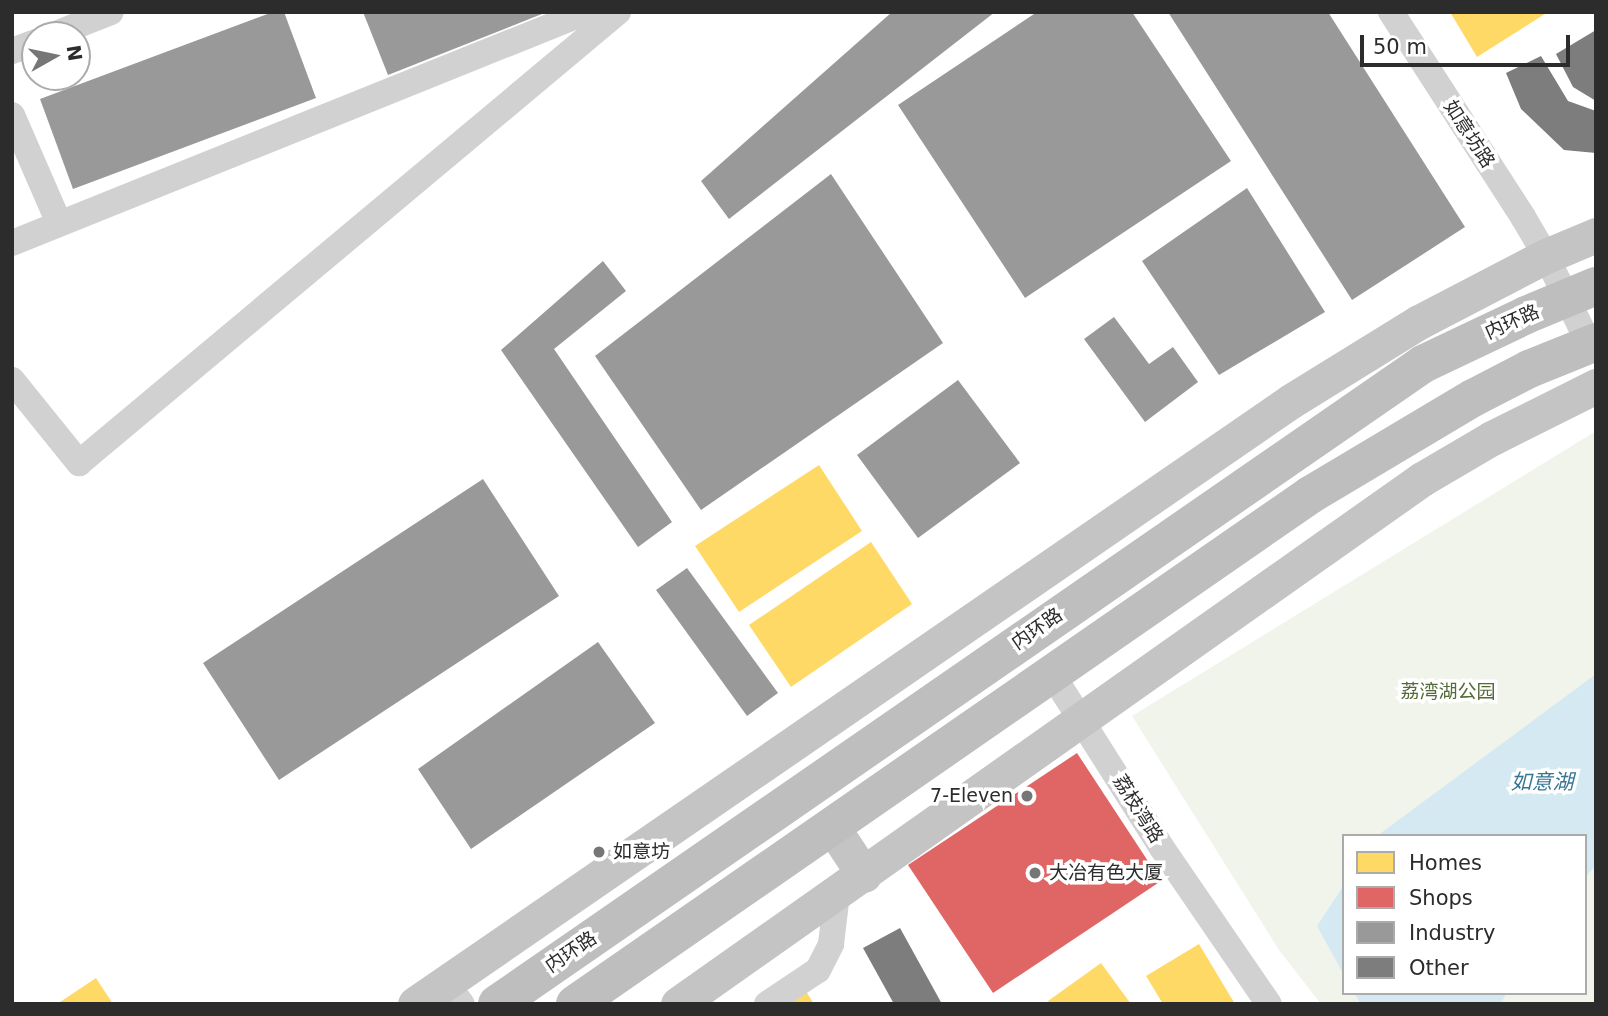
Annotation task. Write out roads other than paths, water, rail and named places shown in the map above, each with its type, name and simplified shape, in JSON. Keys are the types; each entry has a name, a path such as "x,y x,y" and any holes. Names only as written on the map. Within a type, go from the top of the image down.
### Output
{"highway":[{"name":"内环路","path":"497,1004 1413,372 1472,339 1596,286"},
{"path":"575,1004 1310,495 1473,398 1529,369 1593,345"}],"main road":[{"path":"415,1004 454,993 937,645 1291,401 1419,322 1546,256 1596,236"},
{"path":"678,1004 1422,479 1502,433 1596,386"},
{"path":"836,834 850,884"}],"street":[{"path":"88,21 111,12"},
{"path":"12,243 586,12"},
{"path":"12,380 79,463 618,12"},
{"name":"如意坊路","path":"1391,12 1546,256 1593,345"},
{"path":"12,115 59,223"},
{"path":"937,645 960,678"},
{"name":"荔枝湾路","path":"1057,682 1162,848 1269,1004"},
{"path":"767,1004 818,970 831,944 850,884"}],"water":[{"name":"如意湖","path":"1596,674 1596,865 1587,876 1587,834 1380,834"},
{"path":"1342,888 1342,971 1317,926"},
{"path":"1355,995 1506,995 1500,1004 1361,1004"}],"place":[{"name":"7-Eleven","path":"1027,796"},
{"name":"如意坊","path":"599,852"},
{"name":"大冶有色大厦","path":"1035,873"}],"park label":[{"name":"荔湾湖公园","path":"1448,692"}]}
